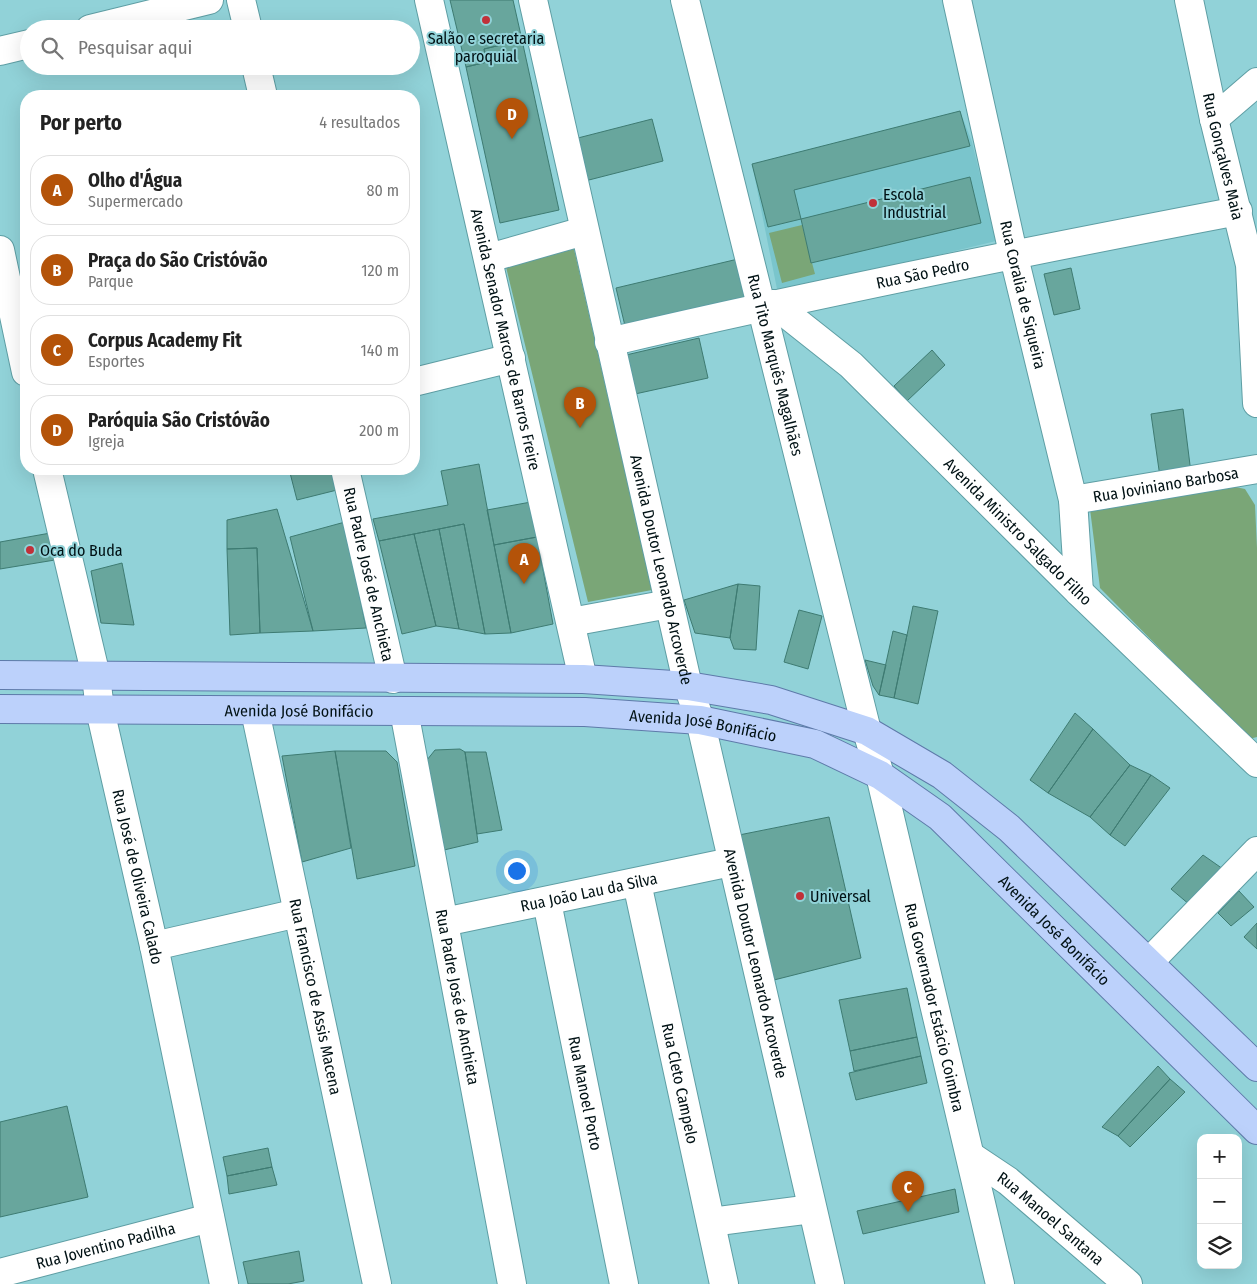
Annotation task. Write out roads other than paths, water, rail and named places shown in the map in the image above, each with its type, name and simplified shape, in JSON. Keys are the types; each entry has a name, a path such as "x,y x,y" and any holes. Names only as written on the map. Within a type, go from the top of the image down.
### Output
{"main road":[{"name":"Avenida José Bonifácio","path":"0,675 583,679 688,686 771,700 867,731 942,775 1009,828 1257,1067"},
{"name":"Avenida José Bonifácio","path":"0,709 585,712 700,720 815,744 880,775 940,817 1257,1130"}],"street":[{"path":"127,20 209,0"},
{"path":"241,0 246,20"},
{"name":"Avenida Senador Marcos de Barros Freire","path":"429,0 512,358 583,679"},
{"name":"Avenida Doutor Leonardo Arcoverde","path":"533,0 688,686 700,720 731,862 830,1284"},
{"name":"Rua Tito Marquês Magalhães","path":"685,0 768,305 867,731"},
{"name":"Rua Coralia de Siqueira","path":"957,0 1013,253 1073,500 1078,592"},
{"name":"Rua Gonçalves Maia","path":"1189,0 1214,119 1254,272 1257,403"},
{"path":"0,51 20,46"},
{"path":"258,75 262,90"},
{"path":"1214,119 1257,82"},
{"name":"Rua São Pedro","path":"609,342 768,305 1013,253 1238,211"},
{"path":"489,258 584,231"},
{"path":"7,259 20,336"},
{"name":"Avenida Ministro Salgado Filho","path":"768,305 852,365 1078,592 1257,763"},
{"path":"420,381 512,358"},
{"name":"Rua Joviniano Barbosa","path":"1073,500 1257,470"},
{"name":"Rua José de Oliveira Calado","path":"48,475 96,676 100,710 154,946 224,1284"},
{"name":"Rua Padre José de Anchieta","path":"346,475 393,679"},
{"path":"571,622 670,604"},
{"name":"Rua Francisco de Assis Macena","path":"255,710 377,1284"},
{"name":"Rua Padre José de Anchieta","path":"404,711 512,1284"},
{"name":"Rua Governador Estácio Coimbra","path":"867,731 880,775 972,1157 1000,1284"},
{"path":"1149,962 1257,851"},
{"name":"Rua João Lau da Silva","path":"444,922 547,902 731,862"},
{"name":"Rua Cleto Campelo","path":"637,883 724,1284"},
{"name":"Rua Manoel Porto","path":"547,902 624,1284"},
{"path":"154,946 298,913"},
{"name":"Rua Manoel Santana","path":"972,1157 1008,1180 1128,1284"},
{"path":"711,1222 812,1209"},
{"name":"Rua Joventino Padilha","path":"0,1273 210,1218"}],"place":[{"name":"Salão e secretaria paroquial","path":"486,20"},
{"name":"Paróquia São Cristóvão","path":"512,139"},
{"name":"Escola Industrial","path":"873,203"},
{"name":"Praça do São Cristóvão","path":"580,428"},
{"name":"Oca do Buda","path":"30,550"},
{"name":"Olho d'Água","path":"524,584"},
{"name":"Universal","path":"800,896"},
{"name":"Corpus Academy Fit","path":"908,1212"}]}
